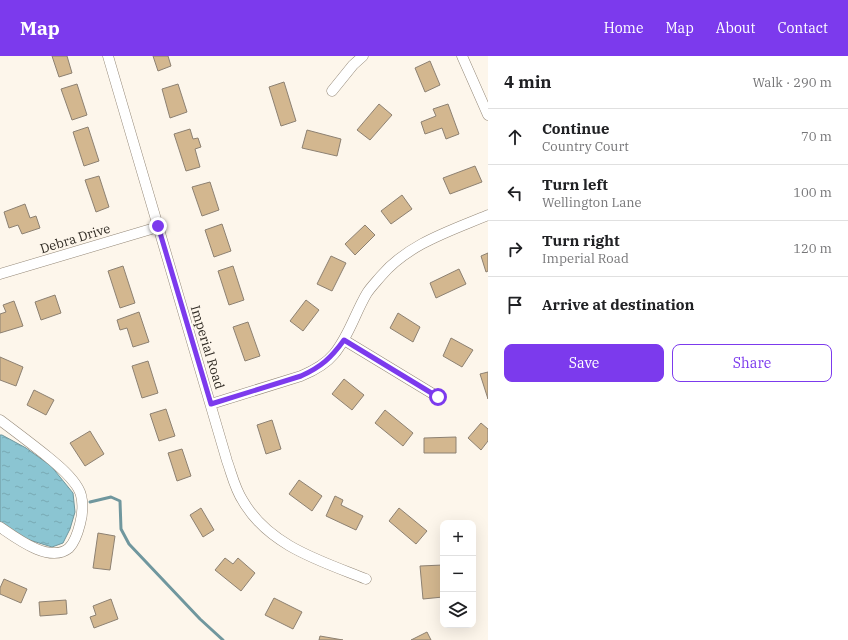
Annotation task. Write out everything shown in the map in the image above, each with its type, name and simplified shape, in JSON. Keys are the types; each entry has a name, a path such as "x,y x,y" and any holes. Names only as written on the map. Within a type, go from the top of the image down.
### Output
{"street":[{"name":"Imperial Road","path":"108,56 235,486 242,501 253,517 274,536 295,550 366,579"},
{"path":"332,91 353,65 363,56"},
{"path":"462,56 488,115"},
{"path":"211,404 301,376 315,370 333,355 344,340 367,293 395,262 424,243 488,215"},
{"name":"Debra Drive","path":"0,274 158,226"},
{"path":"344,340 438,397"},
{"path":"0,420 64,471 79,488 82,504 82,517 74,541 68,549 58,553 48,553 33,548 0,527"}],"water":[{"path":"0,435 26,448 51,466 73,493 75,512 70,529 63,543 52,547 23,538 0,523"}],"building":[{"path":"52,56 67,56 72,73 59,77"},
{"path":"153,56 168,56 171,66 158,71"},
{"path":"430,61 440,85 425,92 415,68"},
{"path":"284,82 296,121 281,126 269,87"},
{"path":"77,84 87,115 72,120 61,89"},
{"path":"178,84 187,112 170,118 162,89"},
{"path":"379,104 392,115 370,140 357,130"},
{"path":"448,104 459,134 446,139 442,128 425,134 421,122 436,116 433,109"},
{"path":"88,127 99,161 84,166 73,132"},
{"path":"190,129 193,139 198,138 201,147 195,149 200,167 186,171 174,134"},
{"path":"307,130 341,139 337,156 302,148"},
{"path":"475,166 482,182 450,194 443,178"},
{"path":"99,176 109,207 96,212 85,180"},
{"path":"210,182 219,210 202,216 192,187"},
{"path":"402,195 412,209 391,224 381,211"},
{"path":"25,204 30,218 36,216 40,228 22,234 18,225 9,228 4,212"},
{"path":"222,224 231,251 214,257 205,230"},
{"path":"365,225 375,235 355,255 345,244"},
{"path":"488,253 488,271 486,272 481,256"},
{"path":"331,256 346,263 332,291 317,284"},
{"path":"123,266 135,303 120,308 108,271"},
{"path":"233,266 244,300 229,305 218,271"},
{"path":"459,269 466,284 436,298 430,283"},
{"path":"55,295 61,313 41,320 35,302"},
{"path":"306,300 319,310 303,331 290,321"},
{"path":"14,301 23,326 0,333 0,314 6,312 3,305"},
{"path":"139,312 149,342 133,347 127,328 120,330 117,320"},
{"path":"398,313 420,327 413,342 390,328"},
{"path":"248,322 260,356 245,361 233,327"},
{"path":"451,338 473,350 462,367 443,356"},
{"path":"0,357 23,367 16,386 0,380"},
{"path":"148,361 158,393 142,398 132,366"},
{"path":"488,372 488,399 480,374"},
{"path":"344,379 364,395 352,410 332,394"},
{"path":"34,390 54,400 46,415 27,405"},
{"path":"166,409 175,436 159,441 150,414"},
{"path":"385,410 413,433 403,446 375,423"},
{"path":"272,420 281,449 266,454 257,425"},
{"path":"481,423 488,429 488,441 481,450 468,438"},
{"path":"90,431 104,454 85,466 70,443"},
{"path":"456,437 456,453 424,453 424,438"},
{"path":"182,449 191,476 177,481 168,453"},
{"path":"299,480 322,496 312,511 289,494"},
{"path":"335,496 343,500 341,505 363,516 356,530 326,516"},
{"path":"201,508 214,530 203,537 190,515"},
{"path":"399,508 427,531 416,544 389,521"},
{"path":"98,533 115,536 110,570 93,568"},
{"path":"225,558 233,564 238,558 255,573 241,591 215,570"},
{"path":"440,565 440,597 423,599 420,566"},
{"path":"4,579 27,589 21,603 0,594 0,588"},
{"path":"274,598 302,612 293,629 265,615"},
{"path":"111,599 118,619 94,628 90,617 96,615 93,606"},
{"path":"66,600 67,614 40,616 39,602"},
{"path":"427,632 431,640 411,640"},
{"path":"320,636 343,640 319,640"}],"waterway":[{"path":"90,502 111,497 120,501 121,529 129,544 200,619 223,640"}],"route":[{"path":"158,226 211,404 301,376 315,370 333,355 344,340 438,397"}]}
